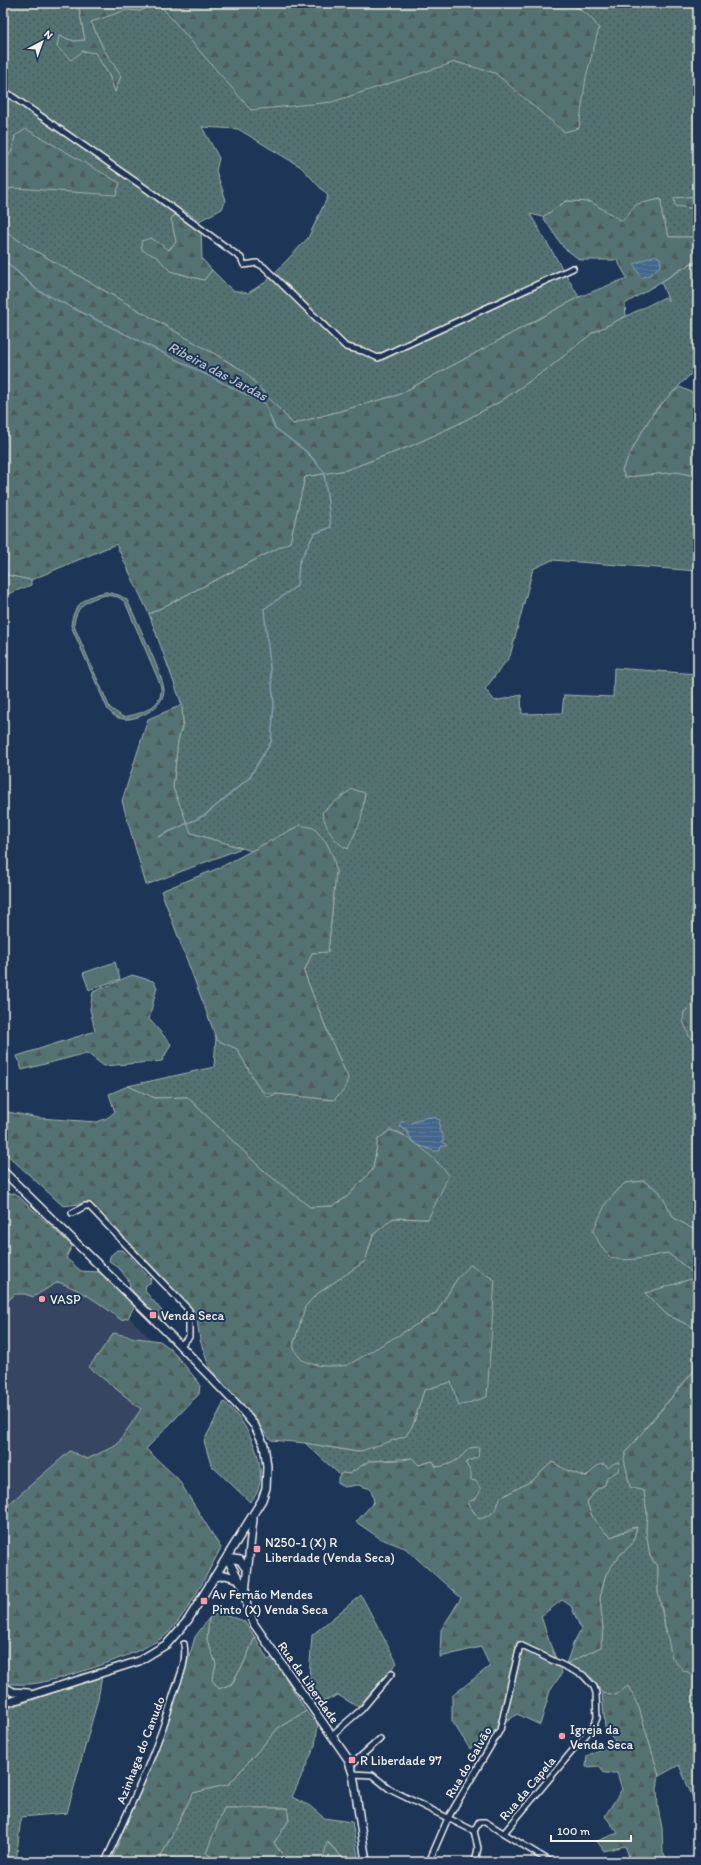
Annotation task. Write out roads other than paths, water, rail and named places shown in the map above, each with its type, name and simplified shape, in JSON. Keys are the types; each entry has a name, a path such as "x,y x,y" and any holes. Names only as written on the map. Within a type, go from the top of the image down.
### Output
{"main road":[{"path":"3,1171 180,1346 241,1409 255,1426 264,1446 267,1466 266,1488 262,1500 227,1558 179,1632 159,1650 144,1658 122,1667 3,1704"},
{"name":"Rua da Liberdade","path":"253,1515 245,1592 247,1606 254,1624 348,1759 353,1774 366,1862"},
{"path":"227,1558 240,1560 247,1570"},
{"path":"227,1558 245,1592"},
{"path":"215,1577 225,1575 239,1579"},
{"path":"3,1686 13,1692 38,1692"},
{"path":"3,1690 3,1695"}],"street":[{"path":"3,90 190,220 241,258 244,266 257,263 264,268 346,347 363,351 378,358 573,268"},
{"path":"72,1213 85,1206 89,1206 189,1310 189,1337 180,1346"},
{"name":"Azinhaga do Canudo","path":"105,1862 140,1787 166,1719 186,1656 184,1644"},
{"name":"Rua do Galvão","path":"428,1862 448,1818 500,1730 520,1645"},
{"name":"Rua da Capela","path":"504,1833 594,1725 597,1718 596,1693 594,1687 583,1675 520,1645"},
{"path":"332,1735 362,1709 392,1673"},
{"path":"350,1766 380,1739"},
{"path":"353,1774 372,1775 391,1790 474,1831"},
{"path":"475,1862 478,1848 474,1831 479,1822 485,1822 551,1862"}],"waterway":[{"name":"Ribeira das Jardas","path":"3,259 37,290 265,404 275,428 307,452 324,472 331,527 314,534 299,563 297,586 264,609 274,704 271,742 249,778 205,815 158,837"}],"place":[{"name":"VASP","path":"42,1299"},
{"name":"Venda Seca","path":"153,1315"},
{"name":"N250-1 (X) R Liberdade (Venda Seca)","path":"257,1549"},
{"name":"Av Fernão Mendes Pinto (X) Venda Seca","path":"204,1601"},
{"name":"Igreja da Venda Seca","path":"562,1736"},
{"name":"R Liberdade 97","path":"352,1760"}]}
